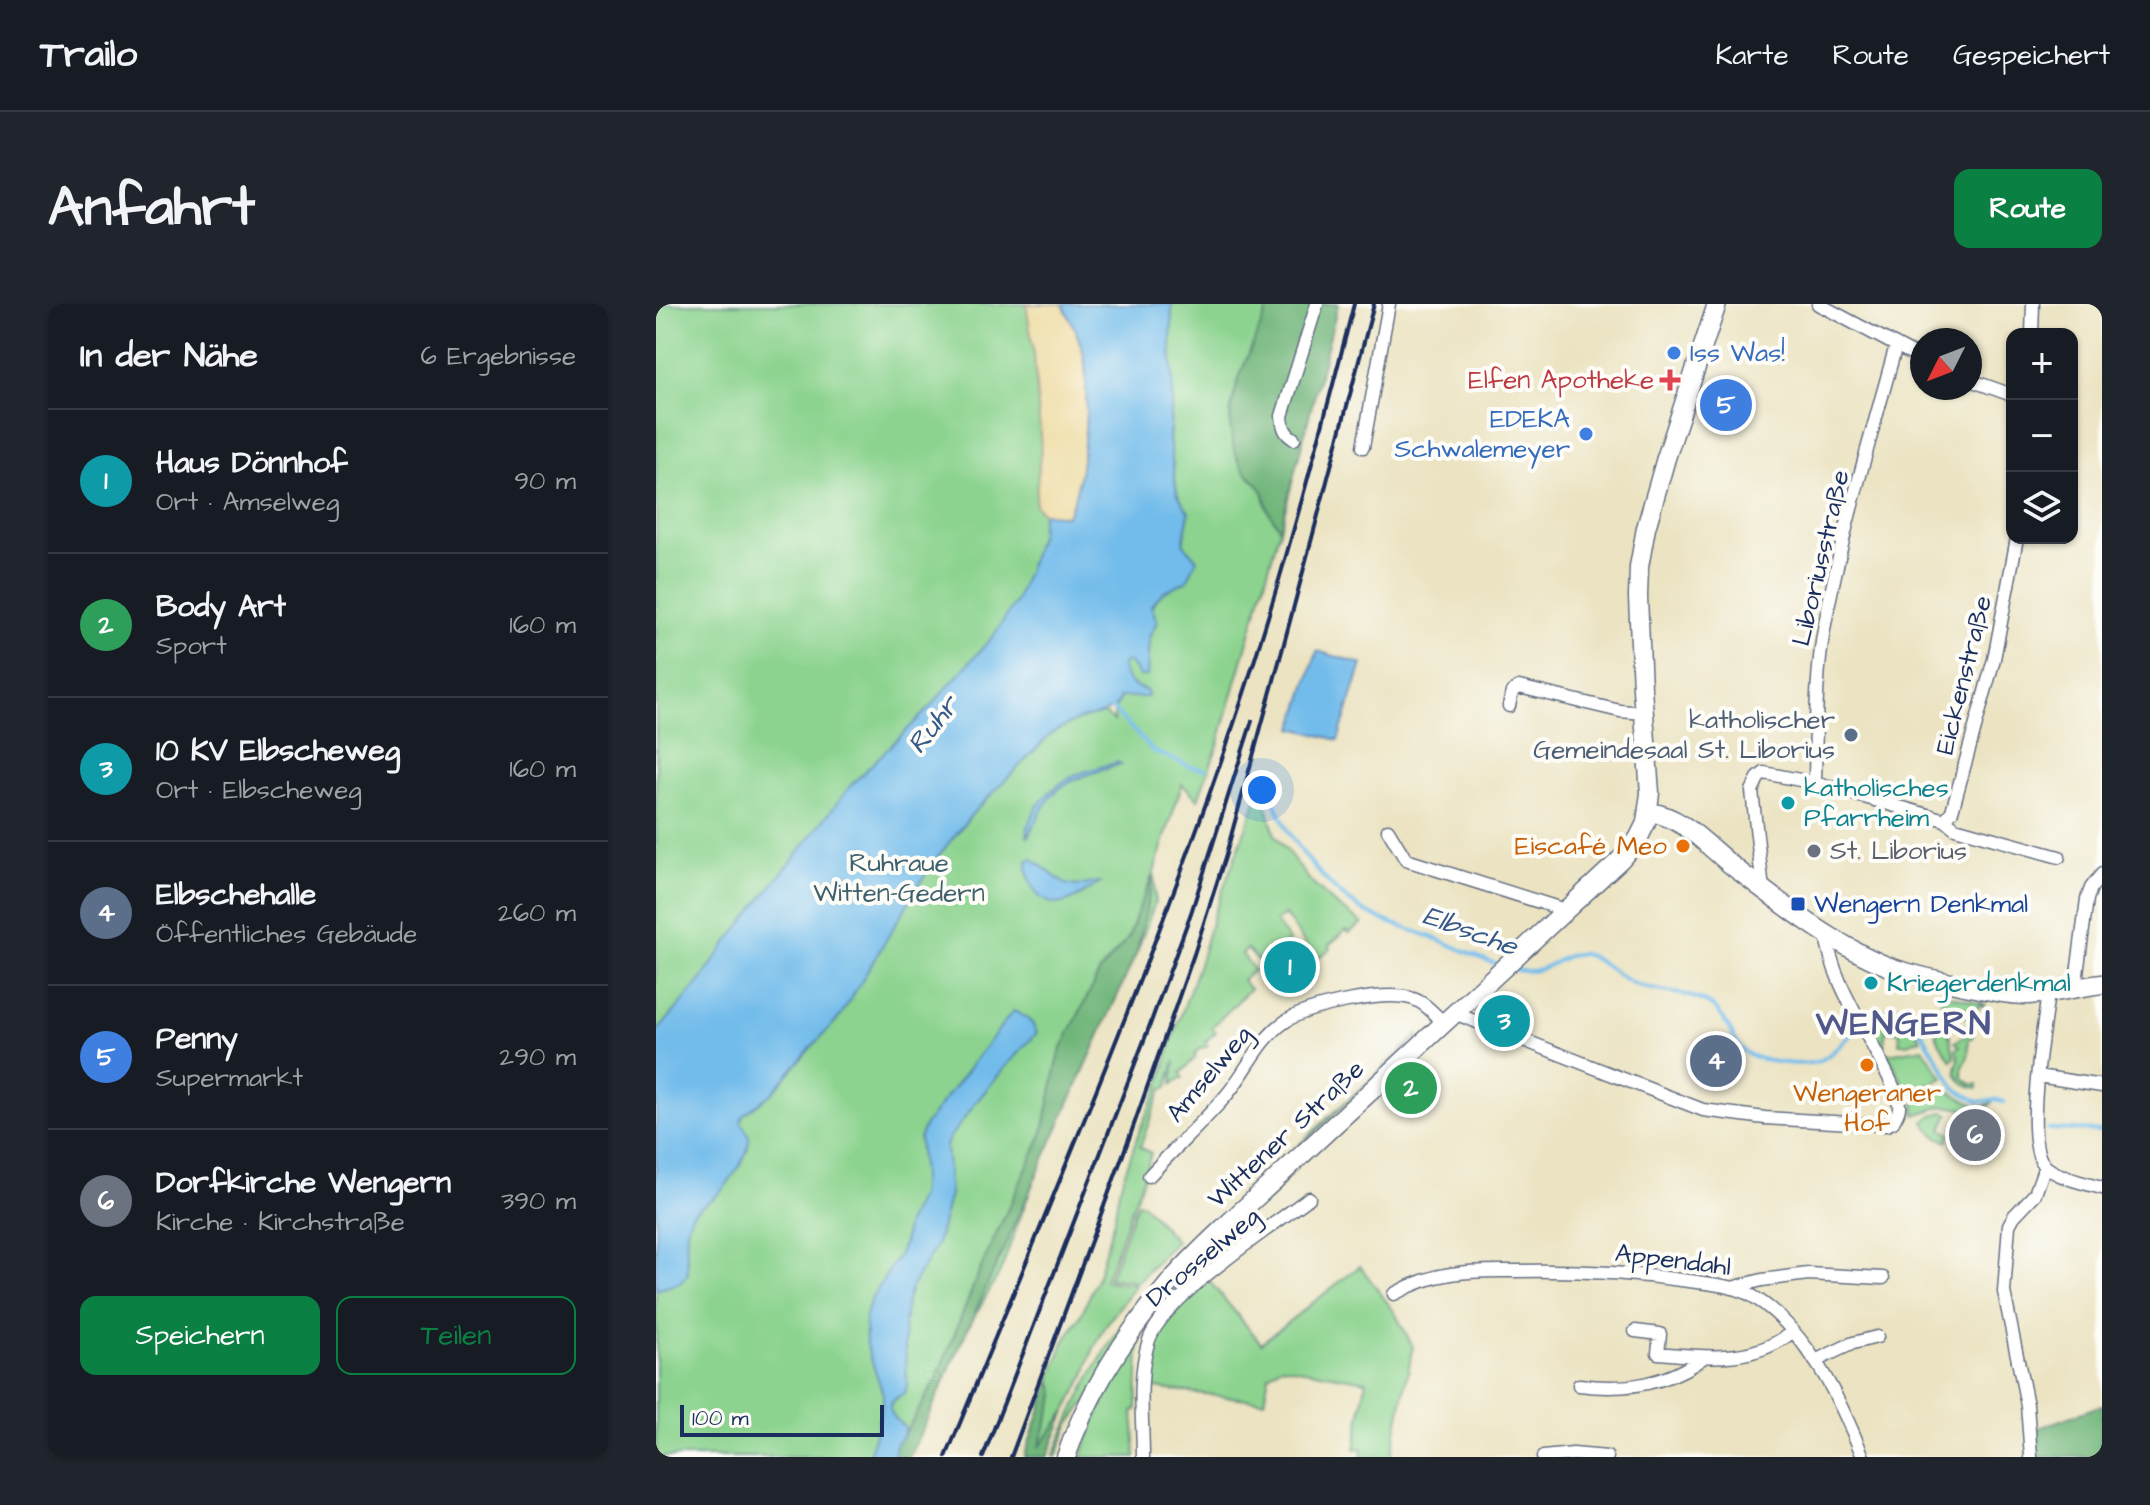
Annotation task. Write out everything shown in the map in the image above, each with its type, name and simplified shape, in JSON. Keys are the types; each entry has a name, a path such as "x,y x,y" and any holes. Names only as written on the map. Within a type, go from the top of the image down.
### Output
{"main road":[{"path":"1713,305 1646,528 1639,567 1639,636 1649,812 1672,818 1763,890 1826,933 1886,965 1910,974 2010,994 2036,995 2102,984"},
{"name":"Wittener Straße","path":"1066,1457 1080,1422 1118,1349 1166,1287 1236,1216 1630,849 1642,832 1649,812"}],"street":[{"path":"1294,439 1287,435 1282,416 1317,304"},
{"path":"1363,447 1389,304"},
{"path":"1818,304 1910,353"},
{"path":"2032,328 2033,304"},
{"name":"Liboriusstraße","path":"1815,783 1818,675 1824,627 1896,345"},
{"path":"1982,384 2006,393"},
{"name":"Eickenstraße","path":"1945,820 1952,811 1994,659 2016,544"},
{"path":"1509,706 1512,692 1519,687 1620,711 1644,713"},
{"path":"1763,890 1752,791 1760,775 1769,773 1945,820 1955,828 2059,857"},
{"path":"1388,830 1406,860 1565,910"},
{"path":"2078,987 2087,899 2102,874"},
{"name":"Amselweg","path":"1149,1176 1225,1097 1270,1035 1291,1018 1350,1001 1400,996 1419,1001 1449,1018 1703,1110 1765,1118 1886,1125 1896,1117 1899,1103 1828,950 1826,933"},
{"path":"2048,993 2038,1076 2035,1142 2038,1155 2045,1166 2057,1174 2102,1188"},
{"path":"2038,1076 2102,1086"},
{"path":"2031,1457 2027,1405 2004,1292 2007,1234 2014,1216 2035,1194 2045,1166"},
{"name":"Drosselweg","path":"1143,1457 1142,1381 1149,1340 1156,1325 1205,1276 1309,1198"},
{"name":"Appendahl","path":"1394,1294 1414,1283 1438,1276 1504,1271 1612,1273 1743,1291 1763,1303 1815,1361 1840,1404 1863,1457"},
{"path":"1732,1288 1762,1280 1808,1274 1883,1278"},
{"path":"1635,1331 1660,1334 1658,1353 1704,1357 1751,1353 1771,1346 1792,1332"},
{"path":"1815,1361 1853,1343 1877,1337"},
{"path":"1579,1385 1614,1387 1662,1380 1679,1374 1704,1357"},
{"path":"1543,1457 1573,1454 1607,1457"}],"green space":[{"name":"Ruhraue Witten-Gedern","path":"656,304 1032,304 1045,450 1043,535 1089,716 1104,713 1114,721 1119,697 1148,697 1147,691 1127,679 1122,664 1128,660 1140,675 1147,676 1149,637 1157,622 1151,606 1164,591 1187,580 1183,543 1189,513 1177,493 1169,439 1173,387 1172,304 1268,304 1269,307 1233,399 1230,426 1241,465 1264,492 1266,507 1280,529 1219,742 1198,799 1182,784 1154,872 1155,902 1137,952 1117,986 1038,1170 1000,1272 965,1333 909,1457 656,1457"},
{"path":"1268,304 1338,304 1280,529 1267,508 1262,490 1242,467 1233,447 1230,427 1237,386"},
{"path":"1258,796 1266,804 1275,835 1312,883 1362,923 1349,933 1346,930 1329,945 1331,948 1316,959 1285,915 1276,922 1289,941 1258,961 1247,949 1242,954 1254,970 1242,980 1250,989 1212,1027 1216,1032 1205,1042 1208,1046 1194,1054 1196,1057 1181,1073 1183,1078 1172,1084 1175,1061 1167,1088 1161,1090 1140,1147 1151,1153 1105,1281 1136,1285 1106,1325 1066,1411 1037,1450 1055,1395 1051,1379 1064,1342 1096,1282 1114,1220 1119,1190 1161,1081 1213,916"},
{"path":"1154,872 1137,952 923,1428 909,1457 894,1457 896,1443 937,1378 979,1272 1043,1132 1059,1054 1100,971 1129,937"},
{"path":"1949,995 1985,1004 1979,1005 1976,1017 1970,1013 1964,1017 1941,1006 1942,998"},
{"path":"1903,1009 1921,1039 1899,1044 1900,1033 1886,1030 1885,1049 1880,1051 1868,1024 1890,1010"},
{"path":"1937,1009 1943,1012 1955,1057 1952,1061 1935,1029"},
{"path":"1970,1021 1975,1026 1972,1038 1969,1038 1969,1053 1962,1074 1971,1084 1978,1084 1978,1088 1963,1083 1956,1071 1959,1060 1956,1049 1960,1046 1955,1042 1965,1036"},
{"path":"1418,1035 1216,1225 1069,1425 1056,1457 1053,1457 1099,1362 1151,1290 1226,1213"},
{"path":"1923,1048 1943,1078 1910,1093 1888,1054"},
{"path":"1946,1087 1979,1108 1993,1102 1978,1114 1944,1106 1915,1115 1914,1101"},
{"path":"1943,1112 1949,1114 1942,1129 1951,1134 1947,1142 1934,1135 1924,1122"},
{"path":"1137,1203 1143,1204 1176,1241 1138,1282 1109,1279"},
{"path":"1360,1266 1395,1313 1413,1347 1391,1457 1361,1457 1362,1448 1355,1449 1366,1381 1281,1366 1269,1375 1264,1401 1154,1388 1150,1372 1157,1325 1205,1276 1261,1343"},
{"path":"1139,1341 1137,1410 1133,1411 1136,1457 1081,1457 1106,1397"},
{"path":"1051,1379 1055,1395 1039,1447 1066,1411 1047,1457 1024,1457"},
{"path":"2102,1405 2102,1457 2033,1457 2039,1428"}],"sand":[{"path":"1026,304 1063,304 1084,356 1086,392 1082,462 1078,484 1066,516 1042,513 1035,505 1041,446 1034,355"}],"water":[{"name":"Ruhr","path":"1063,304 1172,304 1173,387 1169,439 1177,493 1189,513 1183,543 1197,560 1187,581 1164,591 1151,605 1157,622 1149,637 1147,676 1140,676 1128,661 1122,664 1127,679 1147,691 1148,697 1120,697 1118,704 1104,713 1080,719 1053,732 973,813 931,865 840,1017 772,1093 743,1115 741,1121 749,1138 742,1161 720,1192 690,1218 687,1233 688,1274 680,1283 656,1290 656,1033 699,983 852,784 928,709 994,635 1017,600 1040,534 1042,513 1066,516 1078,485 1082,463 1086,371 1083,350"},
{"path":"1317,651 1362,664 1338,740 1293,728"},
{"path":"1118,762 1121,764 1063,786 1045,804 1027,836 1037,807 1059,785 1081,773"},
{"path":"1031,858 1065,884 1077,886 1102,882 1069,901 1050,903 1043,900 1032,887 1027,870 1027,861"},
{"path":"1013,1011 1028,1019 1037,1033 977,1101 946,1146 950,1194 937,1244 910,1290 904,1325 907,1385 905,1393 890,1405 891,1413 905,1427 903,1436 896,1443 894,1457 869,1457 883,1394 866,1344 865,1317 872,1298 897,1258 905,1240 906,1226 920,1196 919,1138 925,1125"}],"waterway":[{"name":"Elbsche","path":"1110,706 1153,751 1205,769"},
{"name":"Elbsche","path":"1261,791 1276,805 1287,830 1312,864 1351,903 1376,917 1497,964"},
{"name":"Elbsche","path":"1513,969 1535,970 1575,954 1589,956 1640,986 1683,994 1712,1006 1744,1051 1770,1061 1804,1064 1821,1060 1858,1028"},
{"name":"Elbsche","path":"1865,1022 1891,1007 1905,1008 1955,1088 1978,1102 1995,1099 2004,1102"},
{"name":"Elbsche","path":"2048,1129 2102,1131"}],"railway":[{"path":"946,1457 1056,1190 1196,832 1279,579 1354,304"},
{"path":"1011,1457 1131,1133 1226,854 1374,304"},
{"path":"983,1457 1191,913 1252,721"}],"place":[{"name":"Iss Was!","path":"1674,353"},
{"name":"Elfen Apotheke","path":"1670,380"},
{"name":"Penny","path":"1726,405"},
{"name":"EDEKA Schwalemeyer","path":"1586,434"},
{"name":"katholischer Gemeindesaal St. Liborius","path":"1851,735"},
{"name":"katholisches Pfarrheim","path":"1788,803"},
{"name":"Eiscafé Meo","path":"1683,846"},
{"name":"St. Liborius","path":"1814,851"},
{"name":"Wengern Denkmal","path":"1798,904"},
{"name":"Haus Dönnhof","path":"1290,967"},
{"name":"Kriegerdenkmal","path":"1871,983"},
{"name":"10 KV Elbscheweg","path":"1504,1021"},
{"name":"Elbschehalle","path":"1716,1061"},
{"name":"Wengeraner Hof","path":"1867,1065"},
{"name":"Body Art","path":"1411,1088"},
{"name":"Dorfkirche Wengern","path":"1975,1135"}],"district":[{"name":"WENGERN","path":"1904,1024"}]}
